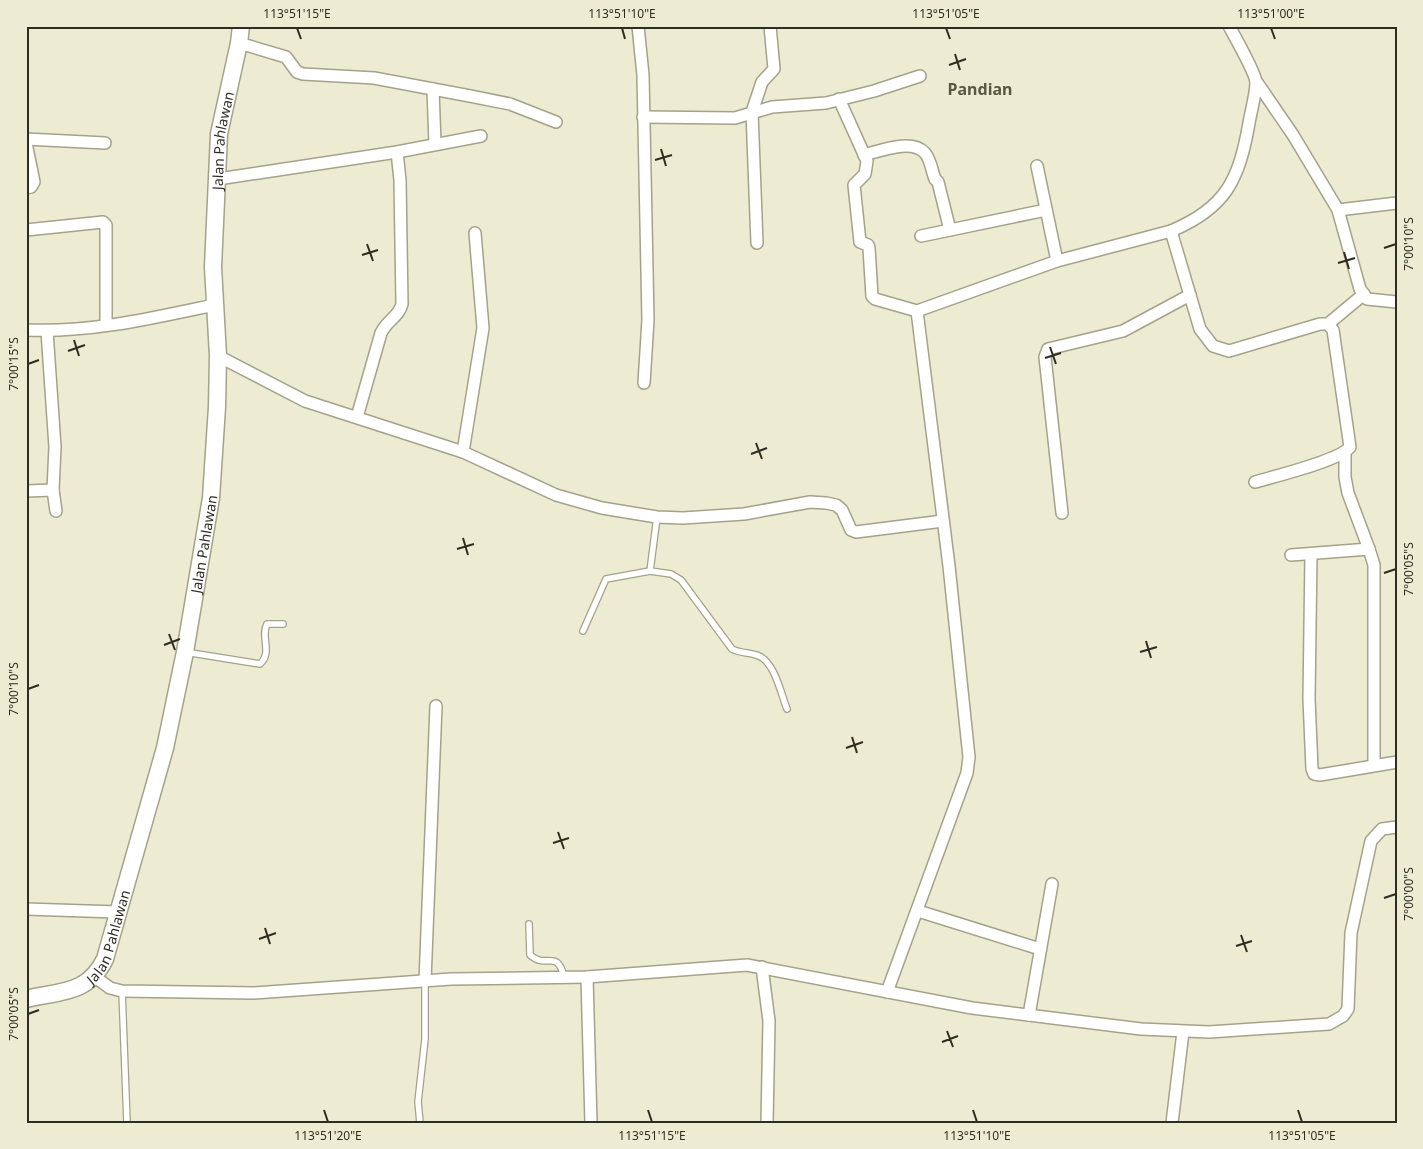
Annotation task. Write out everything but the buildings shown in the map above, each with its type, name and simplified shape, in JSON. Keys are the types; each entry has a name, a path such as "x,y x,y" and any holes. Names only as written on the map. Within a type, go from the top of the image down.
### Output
{"main road":[{"name":"Jalan Pahlawan","path":"26,999 88,984 105,959 162,757 185,652 211,498 218,356 214,305 214,222 218,179 219,134 241,26"}],"street":[{"path":"638,26 643,75 648,320 644,383"},
{"path":"758,243 752,112 762,82 774,69 770,26"},
{"path":"1230,26 1256,81 1294,135 1338,210 1367,299 1397,302"},
{"path":"239,43 286,57 297,72 303,74 374,78 433,89 510,104 556,122"},
{"path":"643,117 723,119 772,107 814,105 920,76"},
{"path":"839,99 864,155 867,169 854,185 860,242 868,245 869,248 872,296 917,311 1057,261 1171,231 1207,213 1225,196 1232,184 1242,156 1256,81"},
{"path":"433,89 435,144"},
{"path":"218,179 396,152 481,136"},
{"path":"26,139 105,143"},
{"path":"26,143 34,182 31,187 26,188"},
{"path":"864,155 907,146 922,151 927,155 935,180 938,182 950,230"},
{"path":"357,417 384,325 401,310 402,304 400,180 396,152"},
{"path":"1037,166 1057,261"},
{"path":"1338,210 1397,203"},
{"path":"921,236 1046,210"},
{"path":"26,230 103,222 106,225 106,325"},
{"path":"1171,231 1200,329 1213,346 1221,350 1237,349 1248,343 1320,324 1328,324 1364,294"},
{"path":"463,452 483,328 474,233"},
{"path":"1062,513 1045,357 1048,349 1123,331 1190,295"},
{"path":"26,330 47,331 106,325 214,305"},
{"path":"887,992 967,773 969,757 943,521 917,311"},
{"path":"1255,482 1345,453 1350,447 1335,339 1328,324"},
{"path":"47,331 55,447 54,490 56,511"},
{"path":"218,356 305,401 463,452 556,495 602,508 657,517 684,518 744,514 810,502 836,505 842,510 850,530 856,532 943,521"},
{"path":"1345,453 1345,476 1348,493 1374,565 1374,765"},
{"path":"26,491 54,490"},
{"path":"1291,555 1369,549"},
{"path":"1311,554 1309,700 1312,769 1314,774 1320,775 1397,762"},
{"path":"425,981 436,706"},
{"path":"95,976 110,988 122,991 238,994 425,981 564,976 587,977 724,966 762,967 834,984 972,1008 1140,1029 1209,1032 1329,1024 1344,1016 1348,1008 1351,933 1371,841 1382,829 1397,827"},
{"path":"1028,1015 1052,884"},
{"path":"26,909 117,912"},
{"path":"918,911 1040,949"},
{"path":"762,967 769,1021 768,1123"},
{"path":"587,977 591,1123"},
{"path":"1172,1123 1184,1032"}],"lane":[{"path":"650,571 657,517"},
{"path":"583,631 606,579 650,571 671,574 681,580 732,649 742,654 757,654 769,664 786,709"},
{"path":"185,652 260,664 266,654 264,628 266,624 283,624"},
{"path":"529,924 530,955 536,960 557,961 564,976"},
{"path":"420,1123 418,1102 424,1039 425,981"},
{"path":"122,991 127,1123"}],"district":[{"name":"Pandian","path":"980,89"}]}
